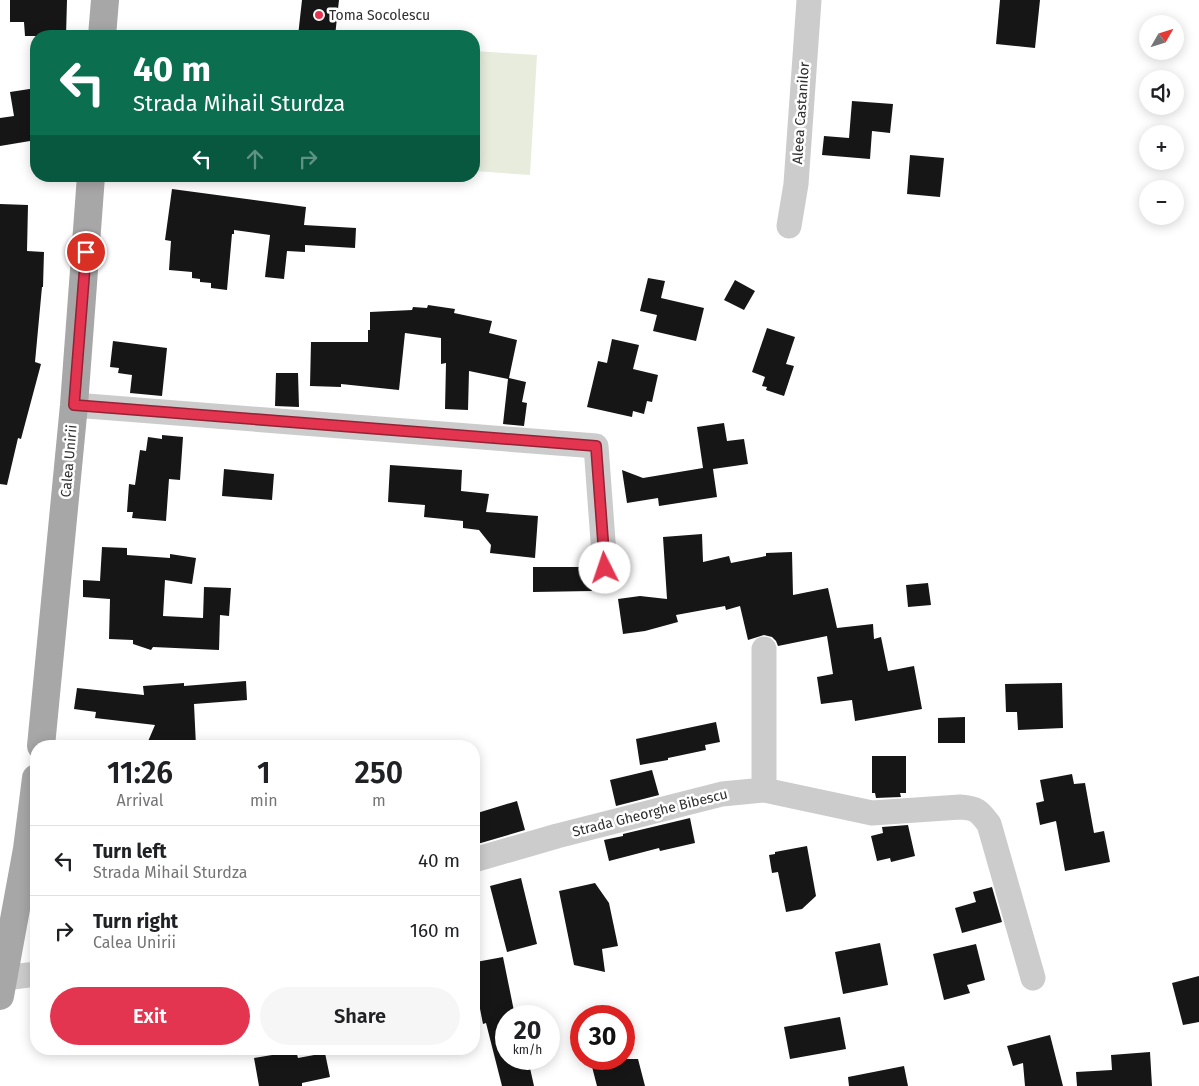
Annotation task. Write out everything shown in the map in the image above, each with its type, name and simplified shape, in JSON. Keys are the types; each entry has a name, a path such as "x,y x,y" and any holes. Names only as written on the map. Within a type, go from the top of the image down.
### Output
{"main road":[{"path":"102,30 105,0"},
{"name":"Calea Unirii","path":"41,740 74,405 92,182"},
{"path":"2,987 30,825"}],"street":[{"name":"Aleea Castanilor","path":"789,226 796,184 809,0"},
{"path":"74,405 596,446 605,568"},
{"path":"764,649 764,790"},
{"name":"Strada Gheorghe Bibescu","path":"480,858 722,794 764,790 872,814 960,807 974,808 982,814 989,824 1033,978"},
{"path":"2,987 30,976"}],"shaded area":[{"path":"480,51 537,55 530,175 480,171"}],"building":[{"path":"10,0 67,0 66,30 30,30 30,36 25,36 24,22 10,22"},
{"name":"Toma Socolescu","path":"302,0 339,0 336,30 299,30"},
{"path":"1000,0 1040,0 1035,48 996,44"},
{"path":"30,89 30,141 0,146 0,118 14,116 10,92"},
{"path":"852,101 893,104 890,133 872,131 870,159 822,155 824,136 849,138"},
{"path":"910,155 944,158 940,197 907,194"},
{"path":"172,189 306,207 304,225 356,228 355,248 305,245 305,252 287,251 284,279 265,277 270,235 234,230 234,234 232,234 227,290 211,288 211,283 200,282 200,279 192,278 192,272 169,270 171,241 165,240"},
{"path":"0,204 28,205 27,251 44,252 43,287 35,362 41,364 21,439 18,438 7,485 0,484"},
{"path":"648,278 665,281 661,298 704,308 696,341 653,331 657,315 640,311"},
{"path":"735,280 755,291 744,310 724,300"},
{"path":"428,305 455,309 454,313 492,321 489,333 517,340 509,378 526,382 522,402 527,403 524,426 503,424 508,379 469,371 468,410 445,409 446,363 441,364 441,338 405,333 399,390 341,384 341,387 310,386 311,342 368,342 370,312 412,310 413,307 427,308"},
{"path":"767,328 795,337 786,364 794,366 784,396 766,390 767,387 762,386 765,377 752,372"},
{"path":"612,339 639,345 633,369 658,375 652,402 647,401 644,414 633,411 632,417 587,407 598,361 607,363"},
{"path":"113,341 167,348 162,396 130,393 132,375 118,373 119,368 110,367"},
{"path":"276,373 298,373 299,407 275,406"},
{"path":"724,423 727,441 744,439 748,464 713,469 717,497 659,506 658,498 627,503 622,470 643,478 703,468 697,427"},
{"path":"162,435 183,437 180,480 169,479 166,521 132,518 133,512 127,512 129,484 135,485 140,450 146,451 148,437 162,439"},
{"path":"390,465 462,470 461,491 489,494 486,512 538,516 535,558 490,553 491,545 479,530 463,528 463,521 424,517 425,505 388,502"},
{"path":"224,469 274,474 272,500 222,496"},
{"path":"702,534 703,562 729,556 731,563 766,556 766,553 792,552 793,595 828,588 837,628 873,624 874,639 881,637 888,671 914,666 922,709 855,721 852,700 821,704 817,677 833,674 827,636 778,646 772,637 764,635 748,640 740,606 726,610 725,606 676,615 678,622 645,631 623,634 618,599 640,596 667,599 663,537"},
{"path":"102,547 127,548 127,555 170,558 170,554 196,558 192,584 165,580 163,616 203,618 204,587 231,588 229,616 220,615 219,650 153,647 151,650 133,644 133,640 109,639 110,599 83,597 83,580 100,581"},
{"path":"533,567 590,567 592,591 533,592"},
{"path":"928,583 931,605 908,607 906,585"},
{"path":"246,681 247,700 194,704 196,740 149,740 155,725 95,718 96,712 74,709 77,688 144,695 143,686 184,683 184,686"},
{"path":"1062,683 1063,728 1018,730 1017,712 1006,712 1005,684"},
{"path":"965,717 965,743 938,743 938,718"},
{"path":"716,722 720,742 705,745 706,750 640,765 636,739"},
{"path":"872,756 906,756 906,793 900,793 901,797 876,798 875,793 872,793"},
{"path":"652,770 659,795 616,806 610,780"},
{"path":"1072,774 1074,784 1085,783 1094,833 1104,831 1110,862 1065,871 1056,821 1040,825 1036,803 1044,801 1040,780"},
{"path":"517,801 525,830 480,843 480,812"},
{"path":"690,818 695,843 660,851 659,848 609,861 604,840"},
{"path":"908,825 915,856 891,862 890,858 877,861 871,836 883,833 882,827"},
{"path":"807,846 816,896 802,909 786,912 778,872 772,873 769,855 775,854 775,852"},
{"path":"521,878 537,944 507,952 490,886"},
{"path":"595,883 609,903 618,946 602,949 605,972 574,965 559,891"},
{"path":"992,887 1002,922 962,933 955,908 976,902 973,892"},
{"path":"880,943 888,985 843,994 835,952"},
{"path":"976,944 985,980 967,985 970,993 944,1000 933,954"},
{"path":"503,957 513,1005 495,1005 495,1058 486,1023 483,1024 480,1009 480,961"},
{"path":"1199,976 1199,1022 1183,1025 1172,983"},
{"path":"840,1017 846,1049 790,1059 784,1027"},
{"path":"1050,1035 1063,1086 1025,1086 1023,1063 1013,1066 1007,1046"},
{"path":"1150,1052 1152,1086 1077,1086 1076,1072 1112,1070 1111,1055"},
{"path":"272,1055 297,1055 298,1058 325,1055 330,1077 302,1083 302,1086 259,1086 254,1058"},
{"path":"635,1059 638,1059 645,1086 597,1086 593,1070 635,1070"},
{"path":"904,1066 908,1086 849,1086 848,1077"},
{"path":"498,1070 530,1070 534,1086 502,1086"}],"place":[{"name":"Toma Socolescu","path":"319,15"}],"route":[{"path":"86,252 74,405 596,446 605,568"}]}
